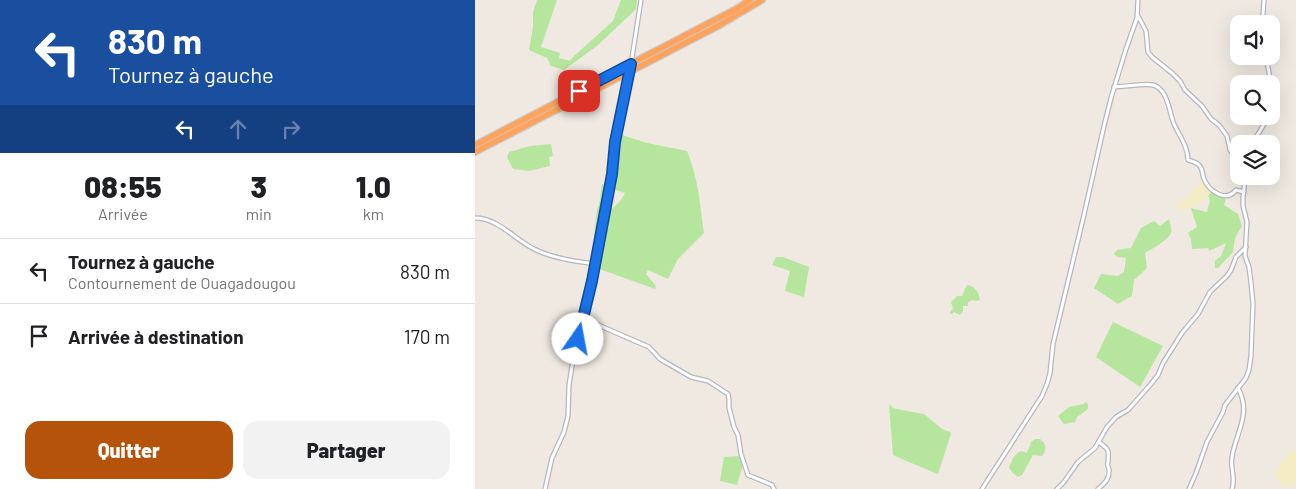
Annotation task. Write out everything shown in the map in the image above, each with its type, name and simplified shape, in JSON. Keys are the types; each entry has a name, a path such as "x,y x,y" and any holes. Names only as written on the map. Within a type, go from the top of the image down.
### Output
{"highway":[{"path":"475,145 750,0"},
{"path":"475,152 718,26 762,0"}],"street":[{"path":"545,489 552,458 569,416 569,385 612,174 615,142 630,72 641,0"},
{"path":"982,489 1047,384 1053,344 1114,87 1137,15 1138,0"},
{"path":"1263,15 1264,0"},
{"path":"1137,15 1145,31 1148,52 1180,81 1185,90 1202,106 1211,119 1219,125 1227,136 1230,150"},
{"path":"1114,87 1147,84 1160,89 1170,108 1188,155 1188,160 1198,164 1203,170 1205,180 1214,191 1223,196 1234,194 1236,190 1244,192"},
{"path":"1189,489 1207,442 1225,405 1248,374 1253,304 1249,268 1245,256 1247,222 1243,206 1245,185"},
{"path":"475,218 489,220 535,250 571,260 595,264"},
{"path":"1057,489 1079,462 1095,448 1107,427 1116,417 1128,410 1158,375 1182,332 1198,314 1210,292 1227,276 1236,257 1246,246"},
{"path":"582,318 649,347 660,359 691,377 708,381 728,394 729,408 748,475 770,484 774,489"},
{"path":"1232,489 1234,482 1232,458 1244,416 1241,394 1238,388"},
{"path":"1098,489 1108,479 1109,472 1107,462 1109,451 1099,442"}],"green space":[{"path":"537,0 557,0 541,47 560,53 559,58 570,61 613,21 621,0 637,0 636,9 598,45 564,70 551,66 547,58 529,50 533,27 533,12"},
{"path":"622,135 647,143 687,151 696,181 704,233 678,259 668,279 648,270 646,274 656,286 655,289 594,267 599,237 594,236 602,184 609,185 605,209 612,209 625,193 613,189"},
{"path":"551,144 553,156 549,157 550,166 529,171 513,169 507,157 509,152 530,146"},
{"path":"1211,192 1226,199 1224,205 1238,214 1242,226 1235,238 1233,252 1218,268 1215,268 1215,261 1221,256 1226,243 1209,251 1208,248 1192,249 1188,233 1197,227 1191,208 1207,212 1210,200 1208,196"},
{"path":"1169,219 1170,235 1145,253 1147,268 1134,280 1132,296 1118,304 1094,288 1101,274 1118,276 1124,272 1126,258 1118,257 1114,254 1117,250 1131,248 1141,228 1154,221 1160,226"},
{"path":"776,257 783,257 809,267 804,297 785,291 790,271 772,265"},
{"path":"967,285 976,290 980,300 968,302 968,306 963,306 963,311 960,315 954,312 951,314 953,308 951,302 957,296 962,296"},
{"path":"1113,322 1163,346 1140,387 1096,357"},
{"path":"1086,402 1088,409 1077,417 1075,422 1064,424 1058,416 1069,407"},
{"path":"889,404 893,408 924,414 942,429 950,432 951,434 938,474 893,455"},
{"path":"1035,439 1040,439 1044,443 1045,451 1042,456 1033,455 1022,475 1018,477 1009,468 1012,460 1021,451 1027,453 1031,442"},
{"path":"739,456 743,465 737,485 720,481 724,457"}],"sand":[{"path":"1205,180 1212,189 1207,197 1190,208 1181,210 1178,208 1178,203 1188,196 1201,181"},
{"path":"1296,450 1296,485 1293,484 1287,487 1279,479 1274,478 1288,453"}],"route":[{"path":"578,339 592,281 612,174 615,142 631,64 579,91"}]}
